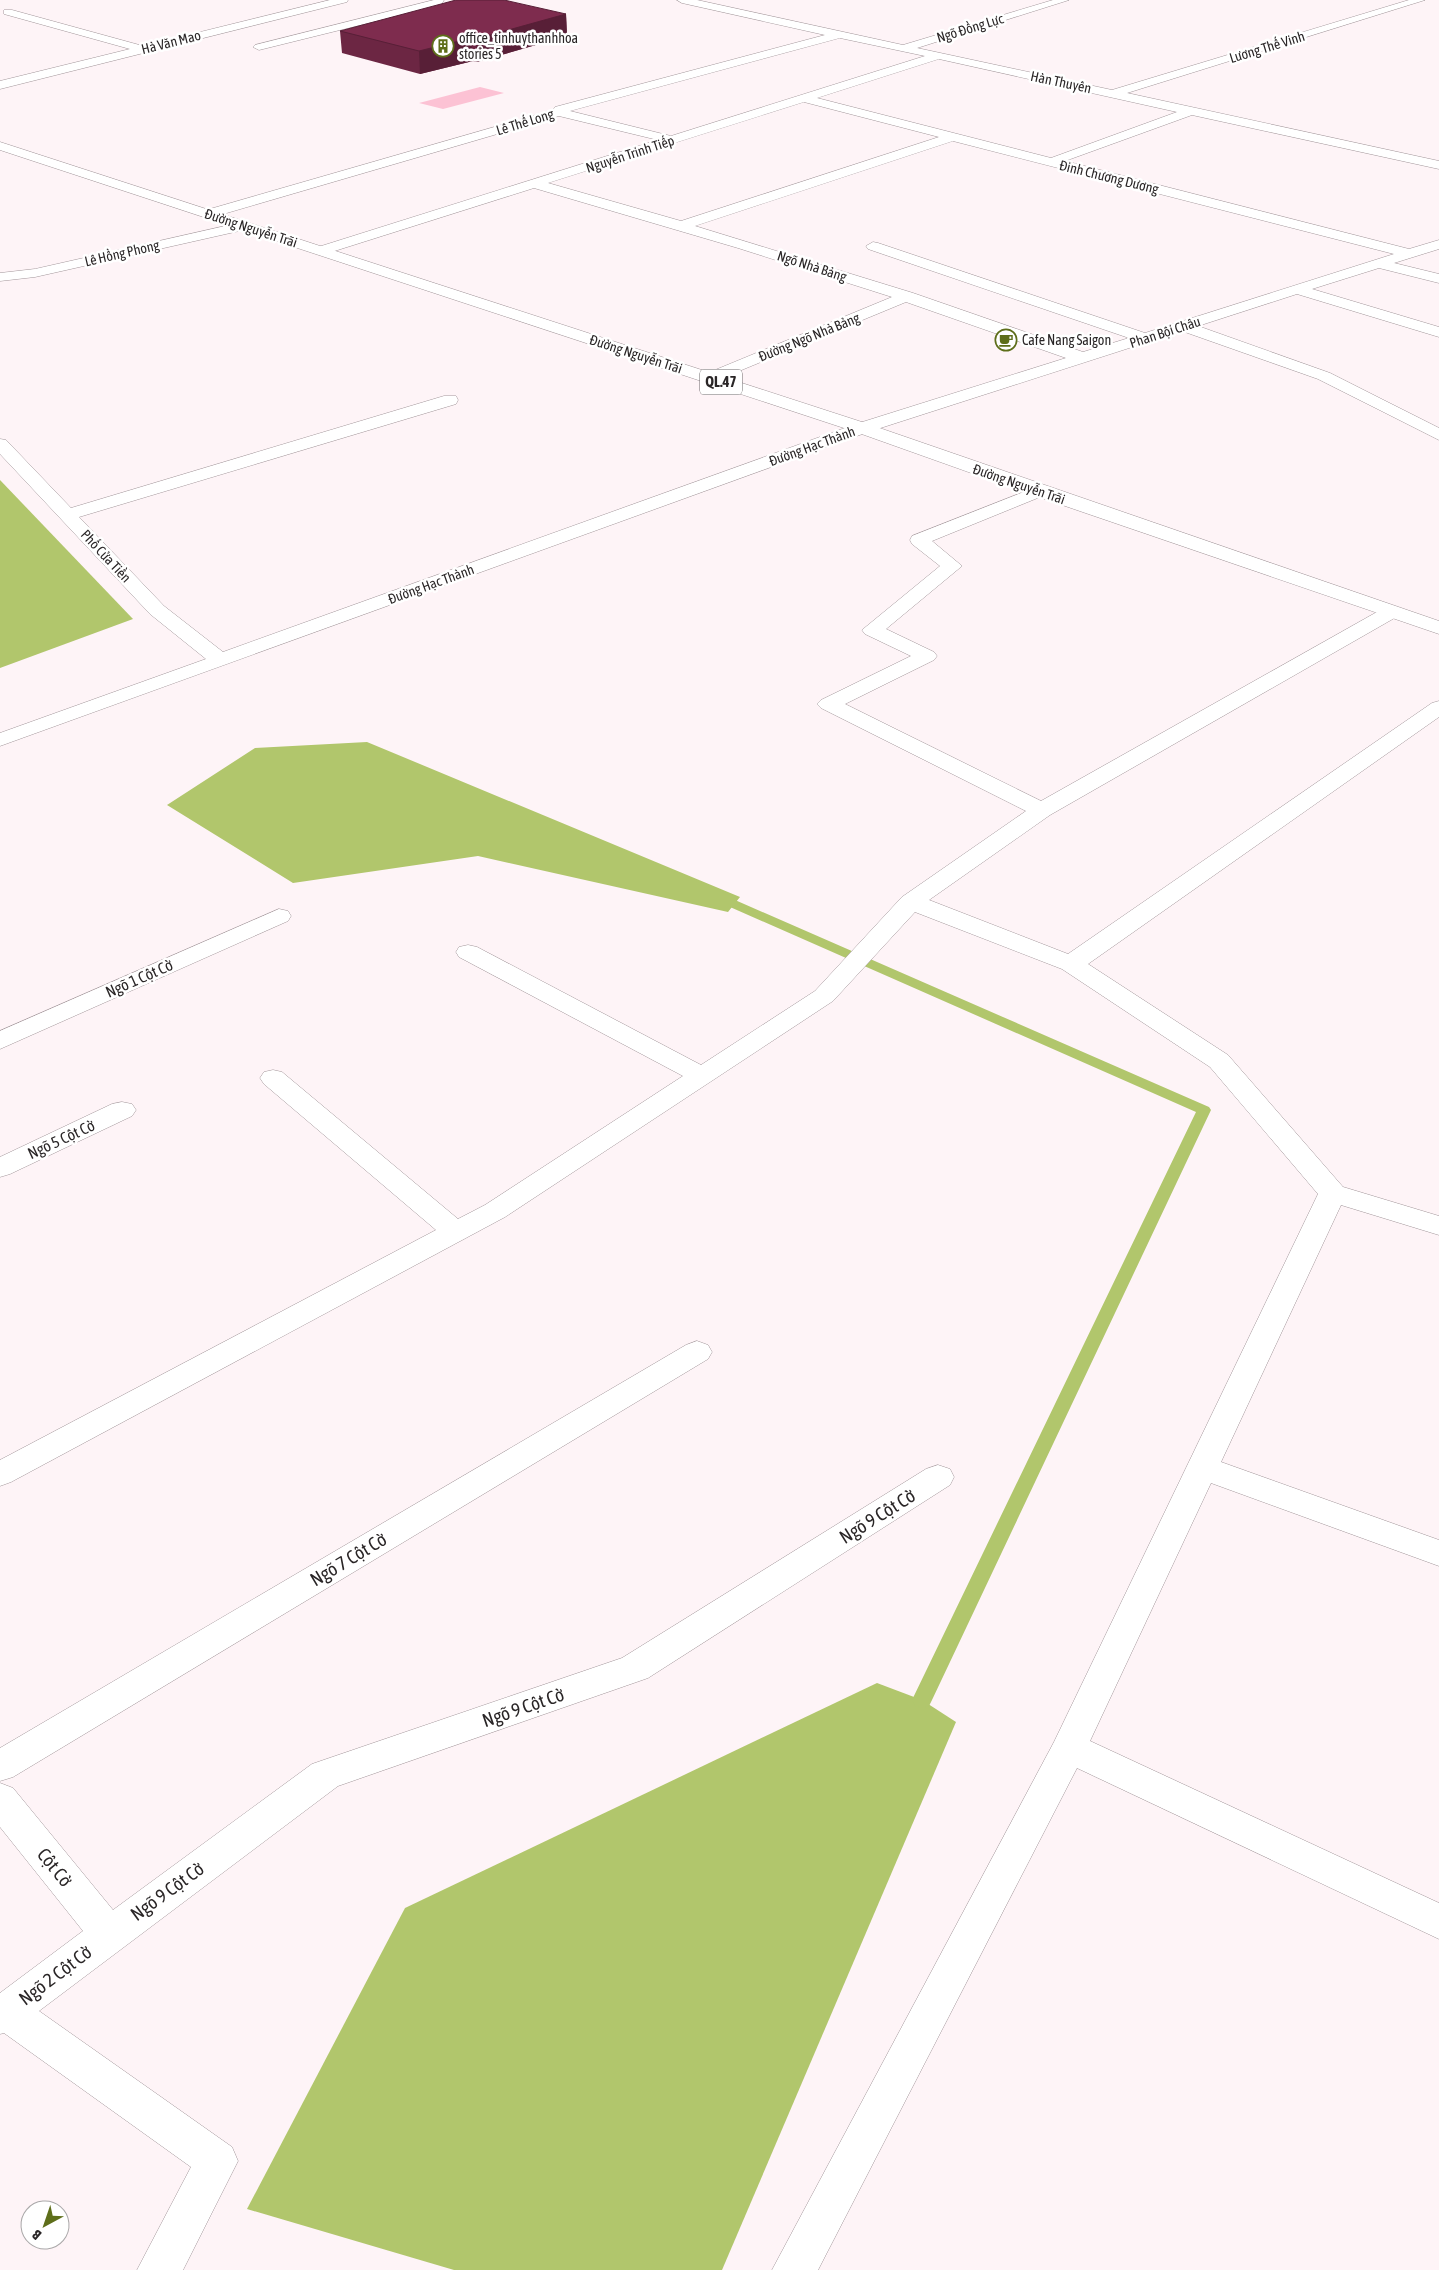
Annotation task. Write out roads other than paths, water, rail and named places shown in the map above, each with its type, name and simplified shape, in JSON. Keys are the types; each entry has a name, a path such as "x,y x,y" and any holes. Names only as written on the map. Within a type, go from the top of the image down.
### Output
{"main road":[{"name":"Hà Văn Mao","path":"0,85 343,0"},
{"path":"259,47 437,3 439,0"},
{"name":"Hàn Thuyên","path":"682,0 1439,165"},
{"name":"Ngõ Đồng Lực","path":"905,48 1064,0"},
{"name":"Lương Thế Vinh","path":"1113,94 1425,2"},
{"path":"8,12 142,50"},
{"name":"Lê Thế Long","path":"208,214 559,112 558,110 841,34"},
{"name":"Nguyễn Trinh Tiếp","path":"320,250 536,184 940,56"},
{"name":"Đinh Chương Dương","path":"804,99 1413,254"},
{"path":"1050,162 1191,111"},
{"path":"559,112 672,140"},
{"path":"683,225 952,137"},
{"name":"Đường Nguyễn Trãi","path":"0,146 862,428 1039,491 1439,628"},
{"name":"Ngõ Nhà Bảng","path":"536,184 683,225 908,296 1084,358"},
{"name":"Lê Hồng Phong","path":"0,277 35,272 243,226"},
{"name":"Phan Bội Châu","path":"862,428 1413,254 1439,244"},
{"path":"873,246 1146,338"},
{"path":"1381,264 1439,279"},
{"path":"1298,290 1439,332"},
{"name":"Đường Ngõ Nhà Bảng","path":"709,378 908,296"},
{"path":"1183,326 1324,376 1439,435"},
{"path":"68,515 450,400"},
{"name":"Đường Hạc Thành","path":"0,740 862,428"},
{"name":"Phố Cửa Tiền","path":"0,444 157,610 220,660"},
{"path":"1039,491 919,540 952,566 872,630 927,656 828,704 1042,810"},
{"path":"0,1474 495,1211 824,996 911,902 1042,810 1390,612"},
{"path":"1071,964 1439,706"},
{"path":"911,902 1071,964 1219,1061 1333,1193 1439,1225"},
{"name":"Ngõ 1 Cột Cờ","path":"0,1041 279,916"},
{"path":"468,952 702,1076"},
{"path":"273,1078 456,1232"},
{"name":"Ngõ 5 Cột Cờ","path":"0,1168 122,1110"},
{"path":"794,2270 1069,1748 1201,1467 1333,1193"},
{"name":"Ngõ 7 Cột Cờ","path":"0,1766 697,1352"},
{"path":"1201,1467 1439,1553"},
{"name":"Ngõ 9 Cột Cờ","path":"109,1934 325,1775 635,1668 938,1477"},
{"path":"1069,1748 1439,1922"},
{"name":"Cột Cờ","path":"0,1799 109,1934"},
{"name":"Ngõ 2 Cột Cờ","path":"3,2013 109,1934"},
{"path":"3,2013 217,2161 159,2270"}],"waterway":[{"path":"735,904 1204,1110 922,1700"}],"place":[{"name":"office_tinhuythanhhoa stories 5","path":"443,46"},
{"name":"Cafe Nang Saigon","path":"1006,340"}]}
